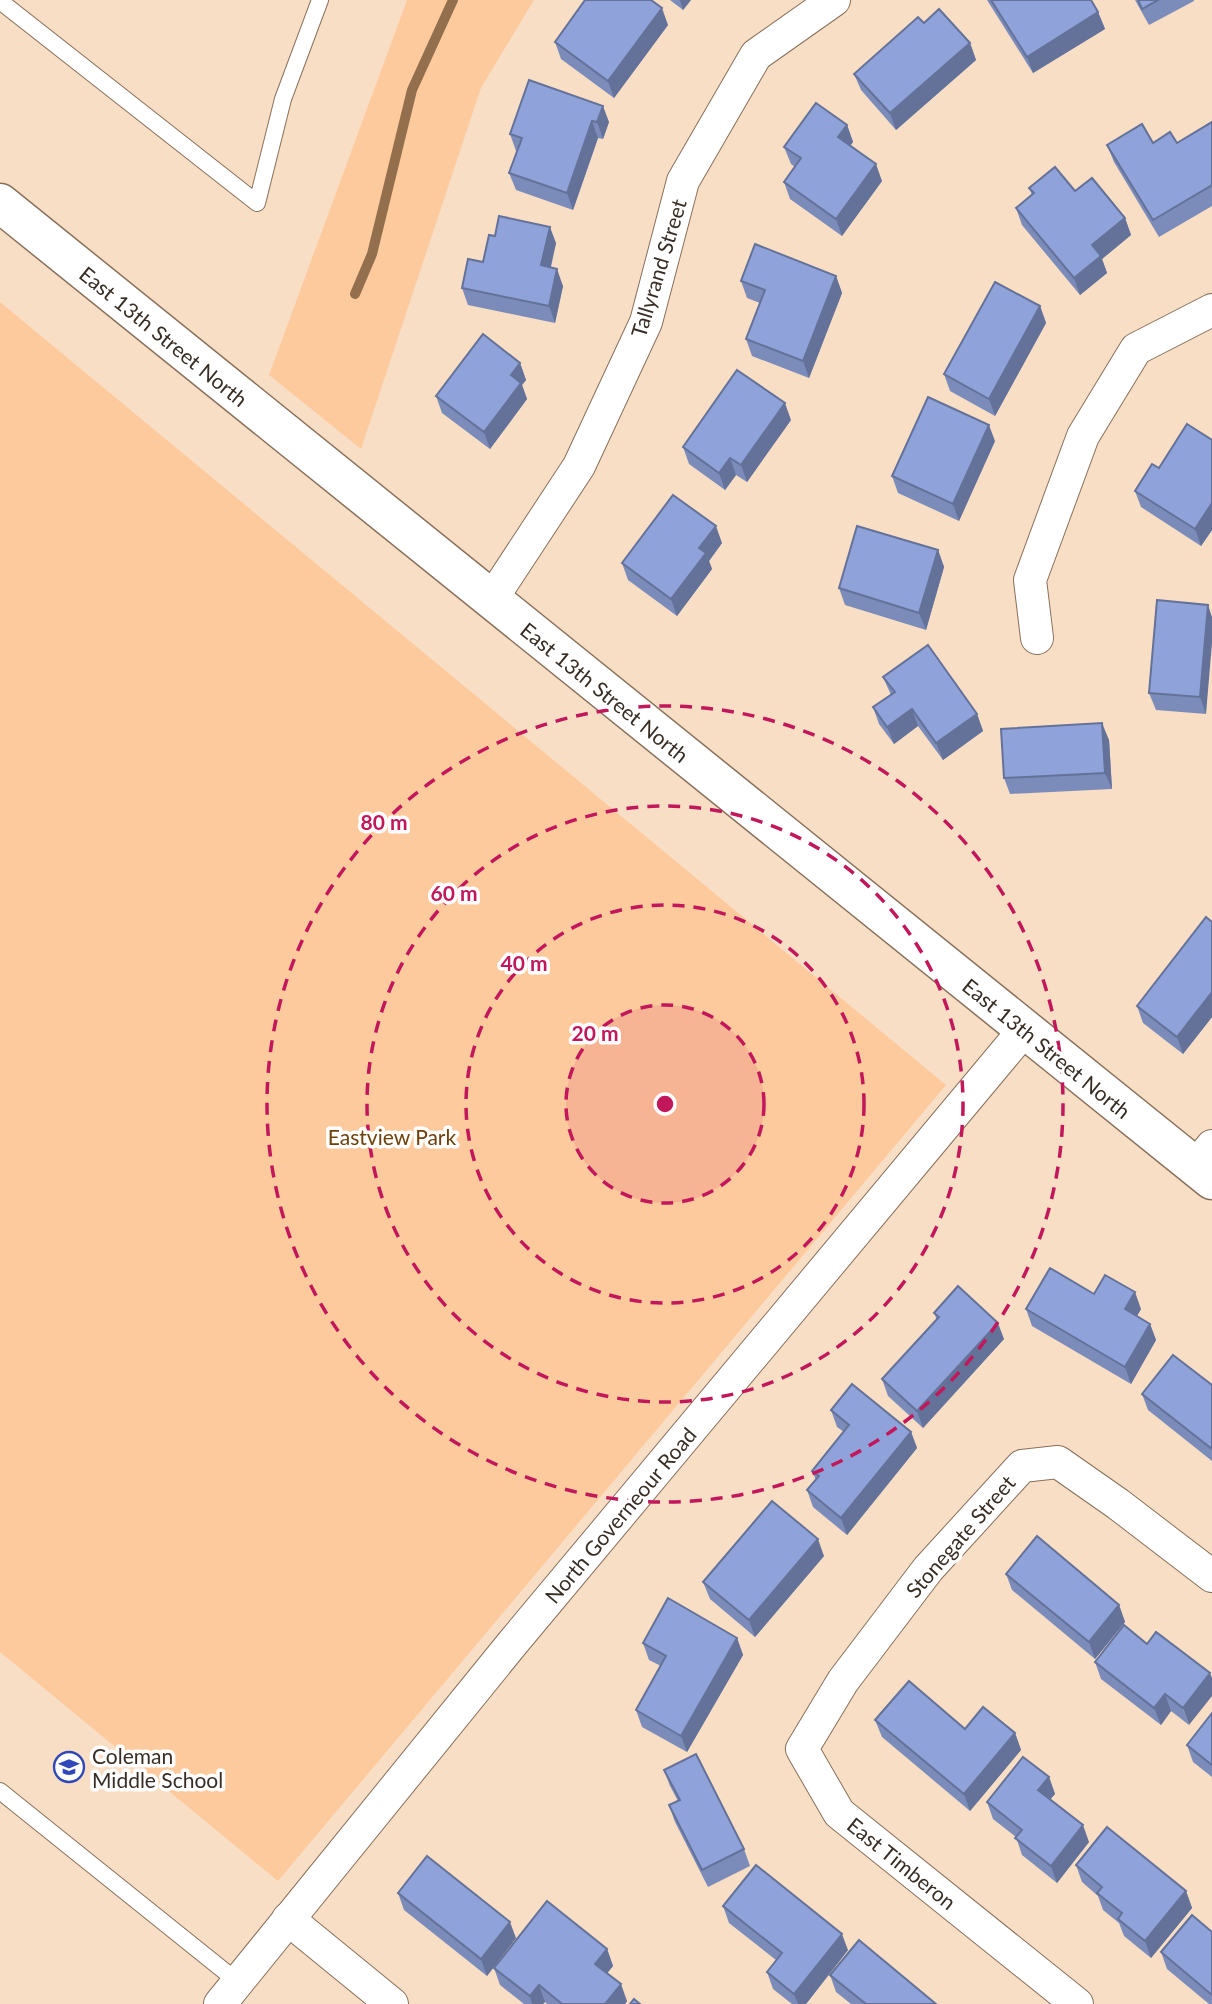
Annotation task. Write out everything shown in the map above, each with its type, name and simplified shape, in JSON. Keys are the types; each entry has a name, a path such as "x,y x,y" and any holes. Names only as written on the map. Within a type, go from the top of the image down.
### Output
{"main road":[{"name":"East 13th Street North","path":"0,203 1024,1029 1206,1164"}],"street":[{"name":"Tallyrand Street","path":"491,600 579,466 646,322 683,181 756,55 834,0"},
{"path":"1037,638 1030,580 1083,436 1136,349 1212,310"},
{"name":"North Governeour Road","path":"229,1993 511,1645 1024,1029"},
{"name":"Stonegate Street","path":"887,1622 928,1569 1022,1466 1058,1461 1212,1576"},
{"name":"East Timberon","path":"887,1622 843,1681 802,1749 839,1813 1077,2004"},
{"path":"288,1920 392,2004"}],"lane":[{"path":"0,1 257,204 283,99 320,0"},
{"path":"0,1791 229,1993"}],"green space":[{"path":"407,0 534,0 481,88 361,449 269,375"},
{"name":"Eastview Park","path":"0,302 946,1085 278,1881 0,1652"}],"building":[{"path":"585,0 651,0 662,8 608,81 555,42"},
{"path":"991,0 1091,0 1098,12 1027,57"},
{"path":"1138,0 1158,0 1142,9"},
{"path":"939,9 970,43 890,113 854,74 918,17 924,23"},
{"path":"529,80 603,106 597,122 592,121 567,193 509,173 522,138 510,134"},
{"path":"816,103 847,125 838,137 876,164 836,219 784,182 801,158 784,147"},
{"path":"1212,122 1212,185 1153,220 1107,145 1142,124 1153,143 1170,132 1177,143"},
{"path":"1055,167 1075,191 1092,178 1125,218 1092,245 1101,256 1074,278 1016,208 1034,193 1029,188"},
{"path":"499,216 550,227 541,265 557,269 549,306 462,288 468,259 483,262 489,235 495,236"},
{"path":"755,244 836,276 803,361 746,339 765,290 741,281"},
{"path":"995,282 1040,306 989,399 944,374"},
{"path":"483,334 520,363 511,375 521,383 484,432 436,396"},
{"path":"737,370 785,403 741,465 730,458 719,473 683,447"},
{"path":"928,397 989,425 953,504 892,476"},
{"path":"1187,424 1212,440 1212,503 1195,529 1135,491 1152,464 1159,468"},
{"path":"673,495 716,526 699,548 706,553 671,599 622,563"},
{"path":"857,526 938,550 919,613 839,588"},
{"path":"1157,600 1208,605 1200,697 1149,693"},
{"path":"928,645 977,714 936,743 912,709 887,727 873,707 895,692 883,677"},
{"path":"1102,723 1105,773 1004,778 1001,729"},
{"path":"1206,917 1212,922 1212,992 1177,1037 1137,1006"},
{"path":"1050,1268 1094,1294 1105,1275 1135,1292 1125,1309 1150,1324 1125,1367 1026,1309"},
{"path":"958,1286 998,1323 917,1411 882,1379 939,1317 934,1313"},
{"path":"1173,1355 1212,1385 1212,1449 1142,1394"},
{"path":"852,1384 911,1432 841,1518 807,1490 819,1476 812,1471 849,1425 831,1410"},
{"path":"772,1501 818,1539 749,1620 703,1582"},
{"path":"1037,1536 1119,1605 1089,1642 1006,1574"},
{"path":"668,1598 737,1638 681,1736 636,1710 666,1656 643,1643"},
{"path":"1124,1625 1147,1644 1156,1632 1210,1673 1183,1708 1165,1694 1154,1708 1095,1662"},
{"path":"909,1681 965,1729 983,1707 1015,1733 964,1794 875,1720"},
{"path":"1212,1713 1212,1765 1187,1745"},
{"path":"696,1754 744,1849 702,1870 669,1805 680,1800 664,1770"},
{"path":"1023,1757 1049,1777 1038,1790 1083,1825 1051,1866 1015,1838 1022,1830 987,1802"},
{"path":"1107,1827 1186,1891 1145,1941 1118,1919 1122,1913 1097,1893 1102,1887 1076,1865"},
{"path":"427,1856 510,1922 481,1959 398,1893"},
{"path":"756,1865 842,1934 794,1994 767,1972 782,1953 723,1906"},
{"path":"547,1901 607,1949 595,1964 621,1984 605,2004 562,2004 539,1985 530,1996 494,1968"},
{"path":"1192,1915 1212,1932 1212,1995 1161,1952"},
{"path":"859,1940 936,2004 866,2004 830,1975"}],"waterway":[{"path":"355,294 372,254 412,90 453,0"}],"place":[{"name":"Coleman Middle School","path":"69,1767"}]}
